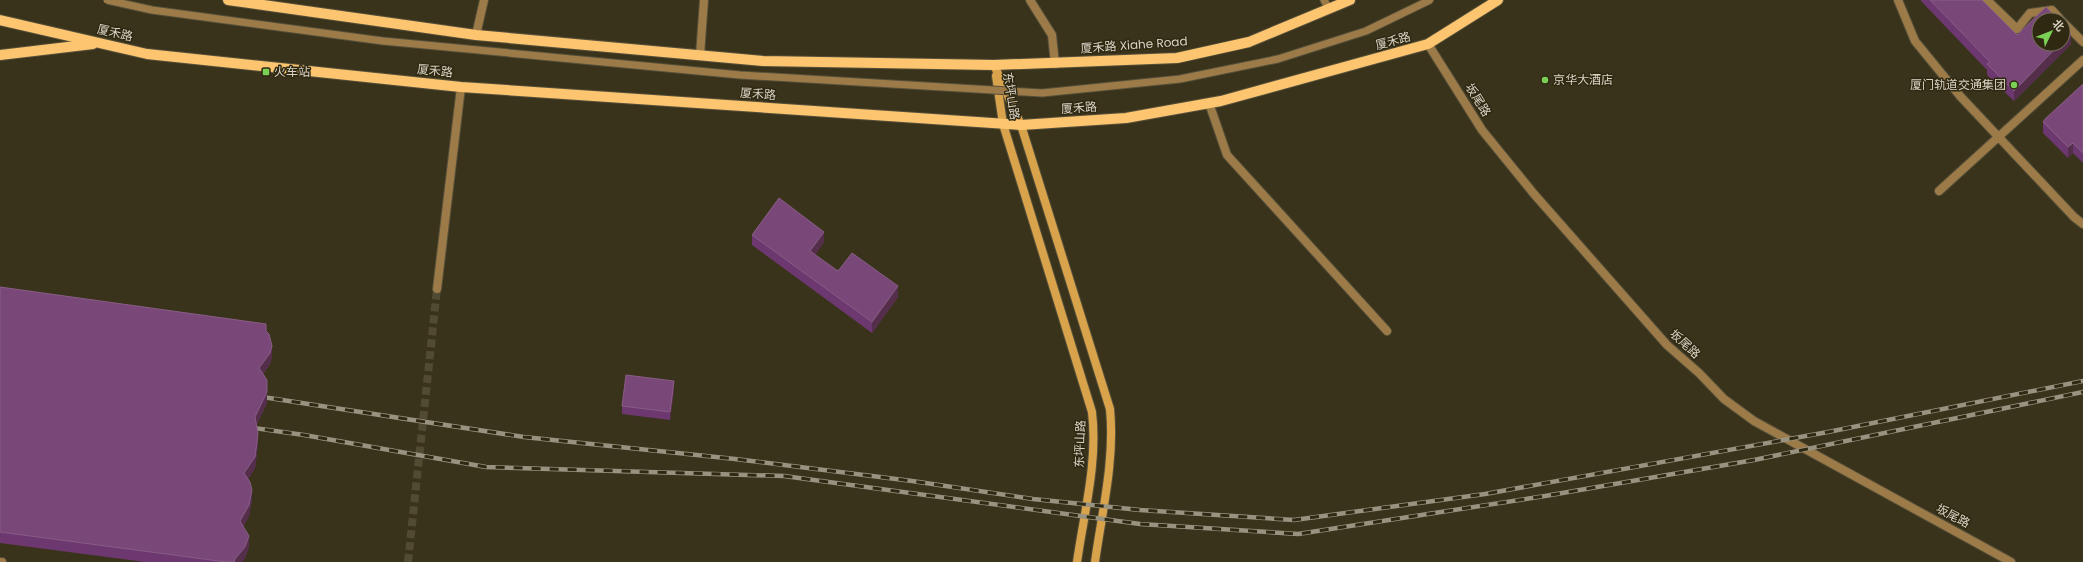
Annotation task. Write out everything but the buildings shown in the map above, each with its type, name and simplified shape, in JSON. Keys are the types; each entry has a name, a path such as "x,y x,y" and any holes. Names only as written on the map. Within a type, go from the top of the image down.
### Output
{"main road":[{"path":"228,0 476,35 763,61 994,65 1055,64"},
{"name":"厦禾路 Xiahe Road","path":"1055,64 1177,58 1249,42 1327,4 1350,0"},
{"name":"厦禾路","path":"0,20 147,54 461,87 1021,125 1126,118 1209,104 1428,44 1498,0"},
{"path":"0,55 101,44"},
{"name":"东坪山路","path":"994,65 1003,124 1092,412 1094,429 1093,456 1077,562"},
{"name":"东坪山路","path":"994,65 1021,125 1110,409 1112,429 1111,458 1095,562"}],"street":[{"path":"476,35 484,0"},
{"path":"700,55 704,0"},
{"path":"1030,0 1052,36 1055,64"},
{"path":"1898,0 1915,41 1960,96 2074,217 2083,224"},
{"path":"1987,0 2017,29 2031,13"},
{"path":"2037,12 2052,10 2054,12"},
{"path":"2071,30 2083,42"},
{"name":"坂尾路","path":"1428,44 1482,130 1534,194 1666,345 1699,373 1724,399 1754,421 2011,562"},
{"path":"1939,191 2083,60"},
{"path":"437,289 461,87"},
{"path":"1209,104 1227,155 1387,331"}],"lane":[{"path":"107,0 152,10 383,41 740,75 1042,93 1180,78 1278,58 1366,31 1430,0"}],"tunnel":[{"path":"408,562 437,289"}],"railway":[{"path":"256,396 524,437 735,459 912,481 1033,499 1140,510 1294,520 1485,494 1828,432 2083,381"},
{"path":"247,427 304,435 486,467 784,476 1140,524 1298,534 1545,496 1754,460 2083,392"}],"place":[{"name":"火车站","path":"266,72"},
{"name":"京华大酒店","path":"1545,80"},
{"name":"厦门轨道交通集团","path":"2014,85"}]}
